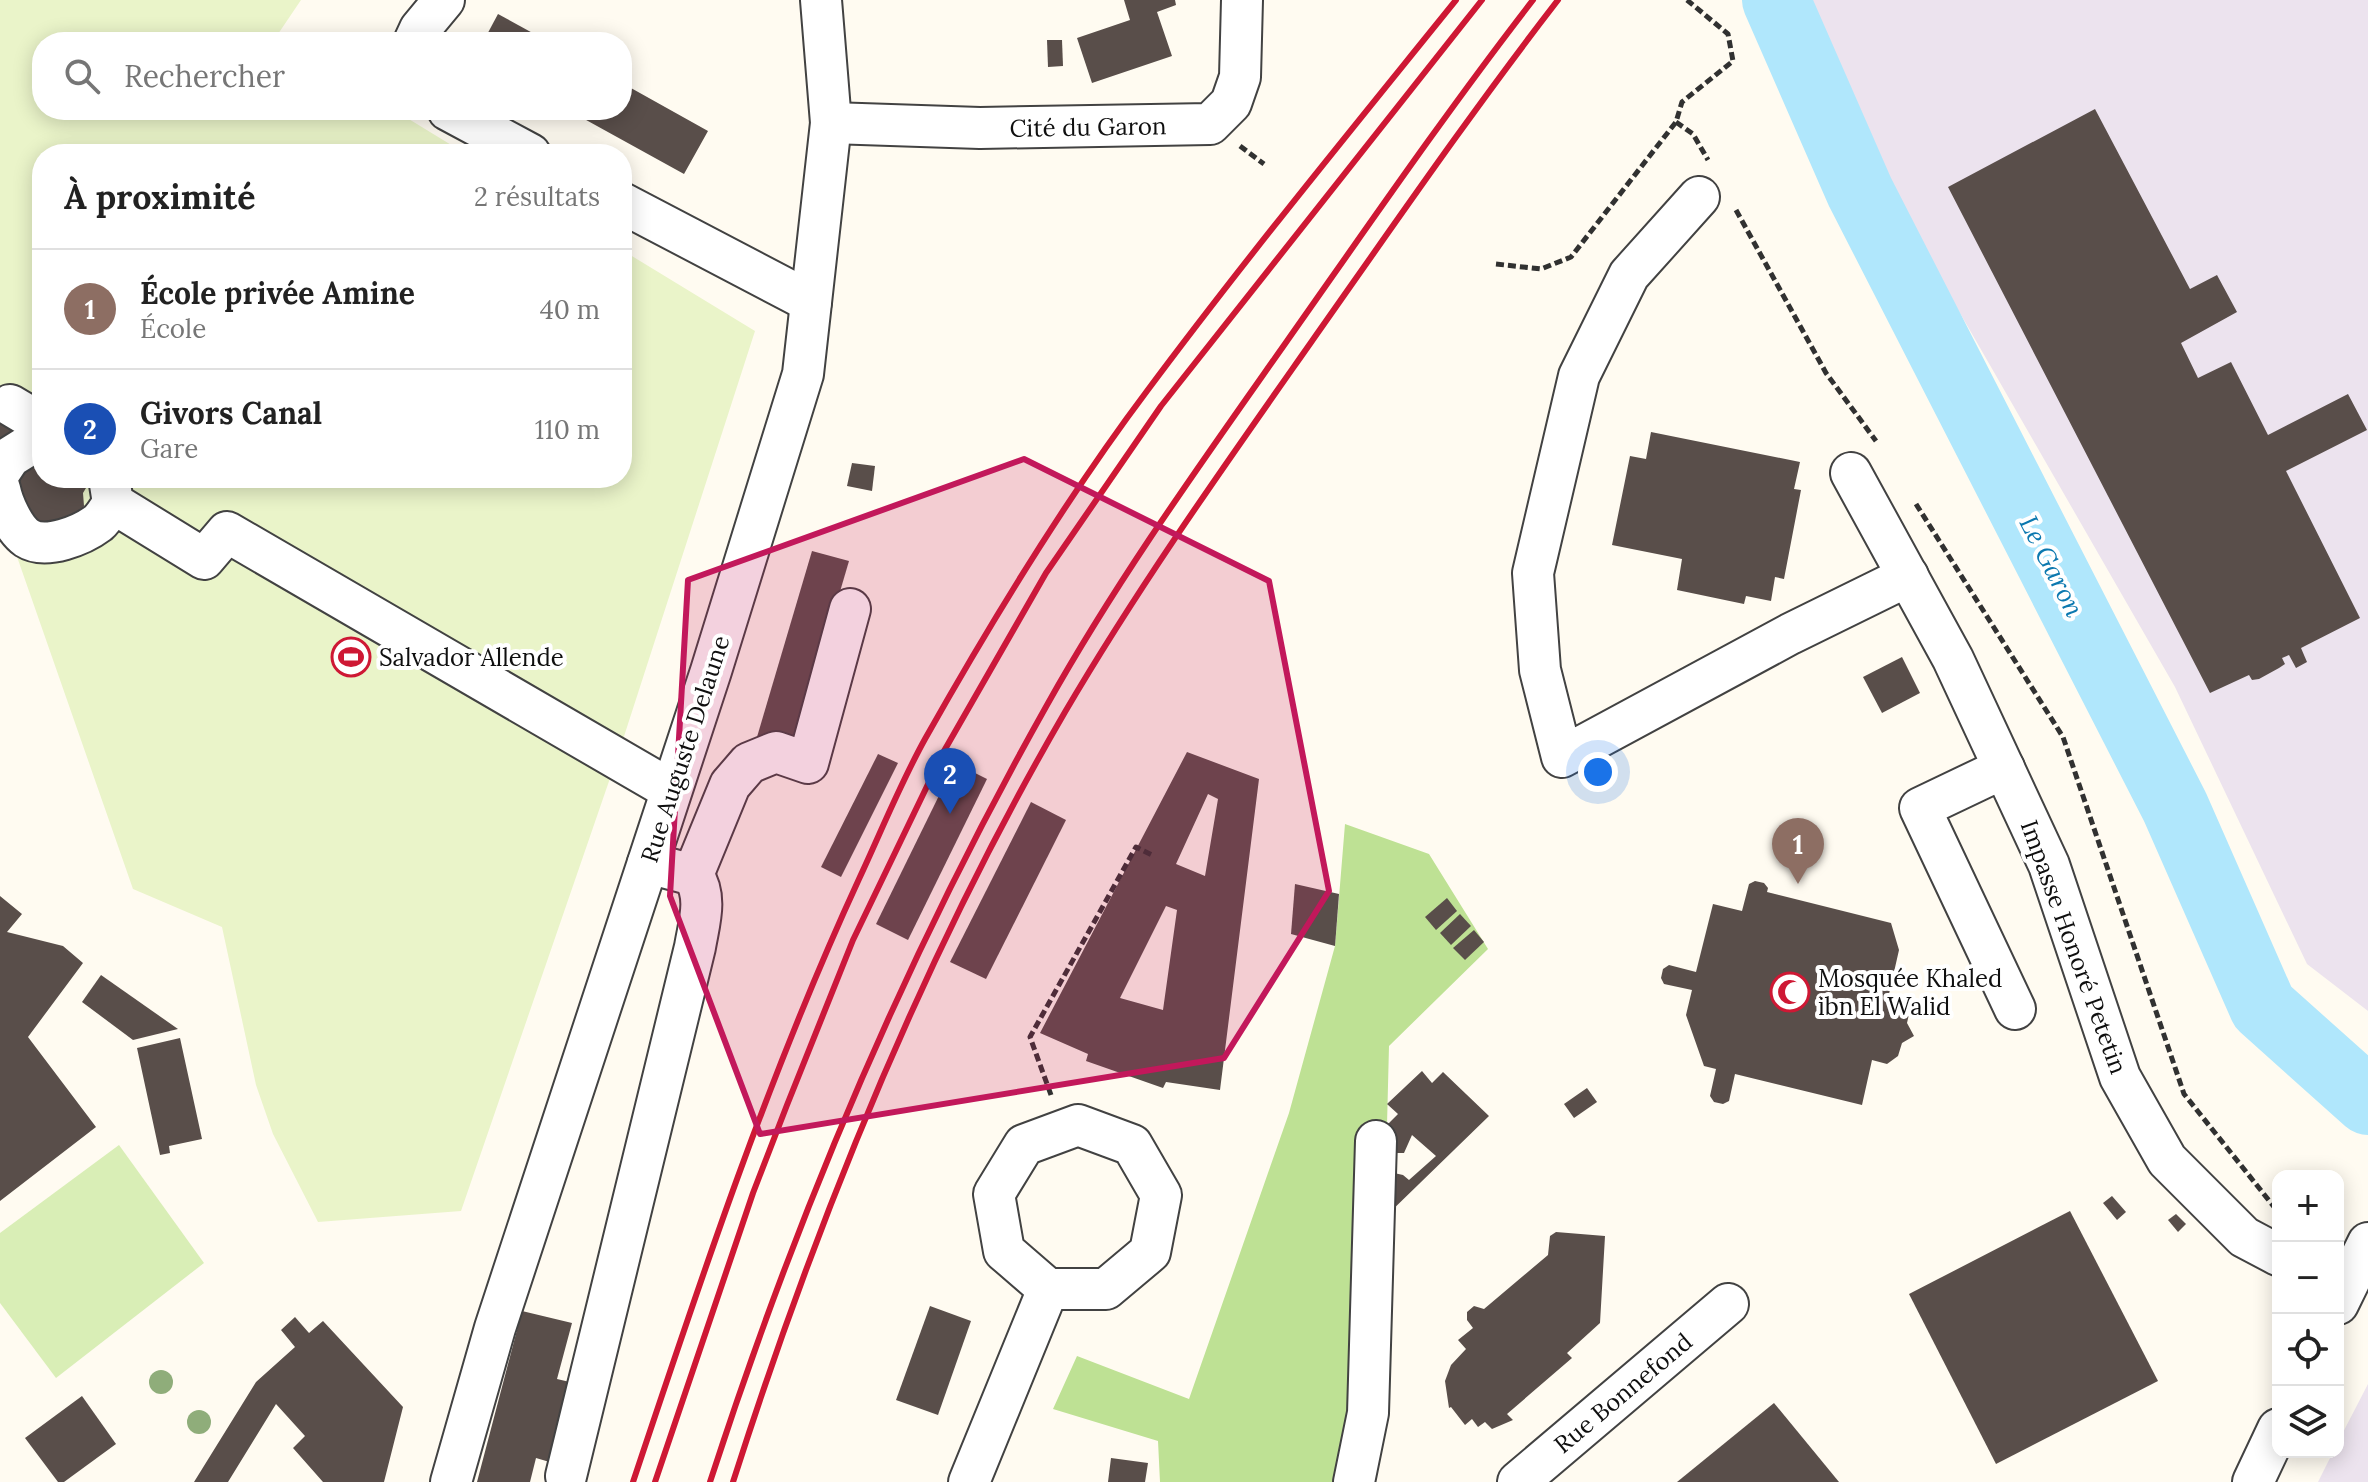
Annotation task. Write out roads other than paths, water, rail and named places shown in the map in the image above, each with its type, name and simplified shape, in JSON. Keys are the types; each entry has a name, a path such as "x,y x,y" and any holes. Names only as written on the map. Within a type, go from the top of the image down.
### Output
{"street":[{"path":"421,32 444,0"},
{"name":"Rue Auguste Delaune","path":"451,1482 495,1328 648,863 803,374 831,123 821,0"},
{"name":"Cité du Garon","path":"831,123 980,128 1210,124 1231,103 1240,77 1242,0"},
{"path":"467,120 511,144"},
{"path":"1715,190 1629,275 1579,376 1533,573 1540,670 1562,757 1790,634 1908,576"},
{"path":"632,208 811,302"},
{"path":"0,472 10,457 32,443"},
{"name":"Impasse Honoré Petetin","path":"1851,473 1953,659 2049,865 2120,1077 2167,1160 2244,1237 2272,1252"},
{"path":"0,489 19,530 30,540 52,542 99,522 111,490 204,559 227,532 671,790"},
{"path":"693,875 730,785 749,763 776,752 808,763 850,609"},
{"path":"2004,768 1920,808 2015,1009"},
{"path":"566,1476 695,947 702,902 700,885 693,875 648,863"},
{"path":"1078,1125 1132,1145 1161,1195 1150,1252 1106,1289 1048,1289 1004,1251 994,1194 1024,1145 1078,1125"},
{"path":"1354,1482 1368,1413 1376,1141"},
{"path":"2344,1286 2367,1245"},
{"path":"969,1482 1048,1289"},
{"name":"Rue Bonnefond","path":"1518,1482 1728,1304"},
{"path":"2253,1482 2272,1442"}],"waterway":[{"name":"Le Garon","path":"1776,0 1860,192 2175,807 2263,1007 2368,1101"}],"railway":[{"path":"633,1482 711,1253 795,1027 891,808 925,739 1030,561 1117,432 1184,341 1456,0"},
{"path":"655,1482 753,1193 787,1105 853,940 944,751 1046,573 1161,406 1482,0"},
{"path":"710,1482 780,1282 859,1085 948,893 1047,705 1132,565 1193,475 1408,169 1533,0"},
{"path":"733,1482 801,1284 878,1088 966,896 1014,803 1094,664 1185,524 1433,169 1558,0"}],"place":[{"name":"Salvador Allende","path":"351,657"},
{"name":"Givors Canal","path":"950,814"},
{"name":"École privée Amine","path":"1798,884"},
{"name":"Mosquée Khaled ibn El Walid","path":"1790,992"}]}
